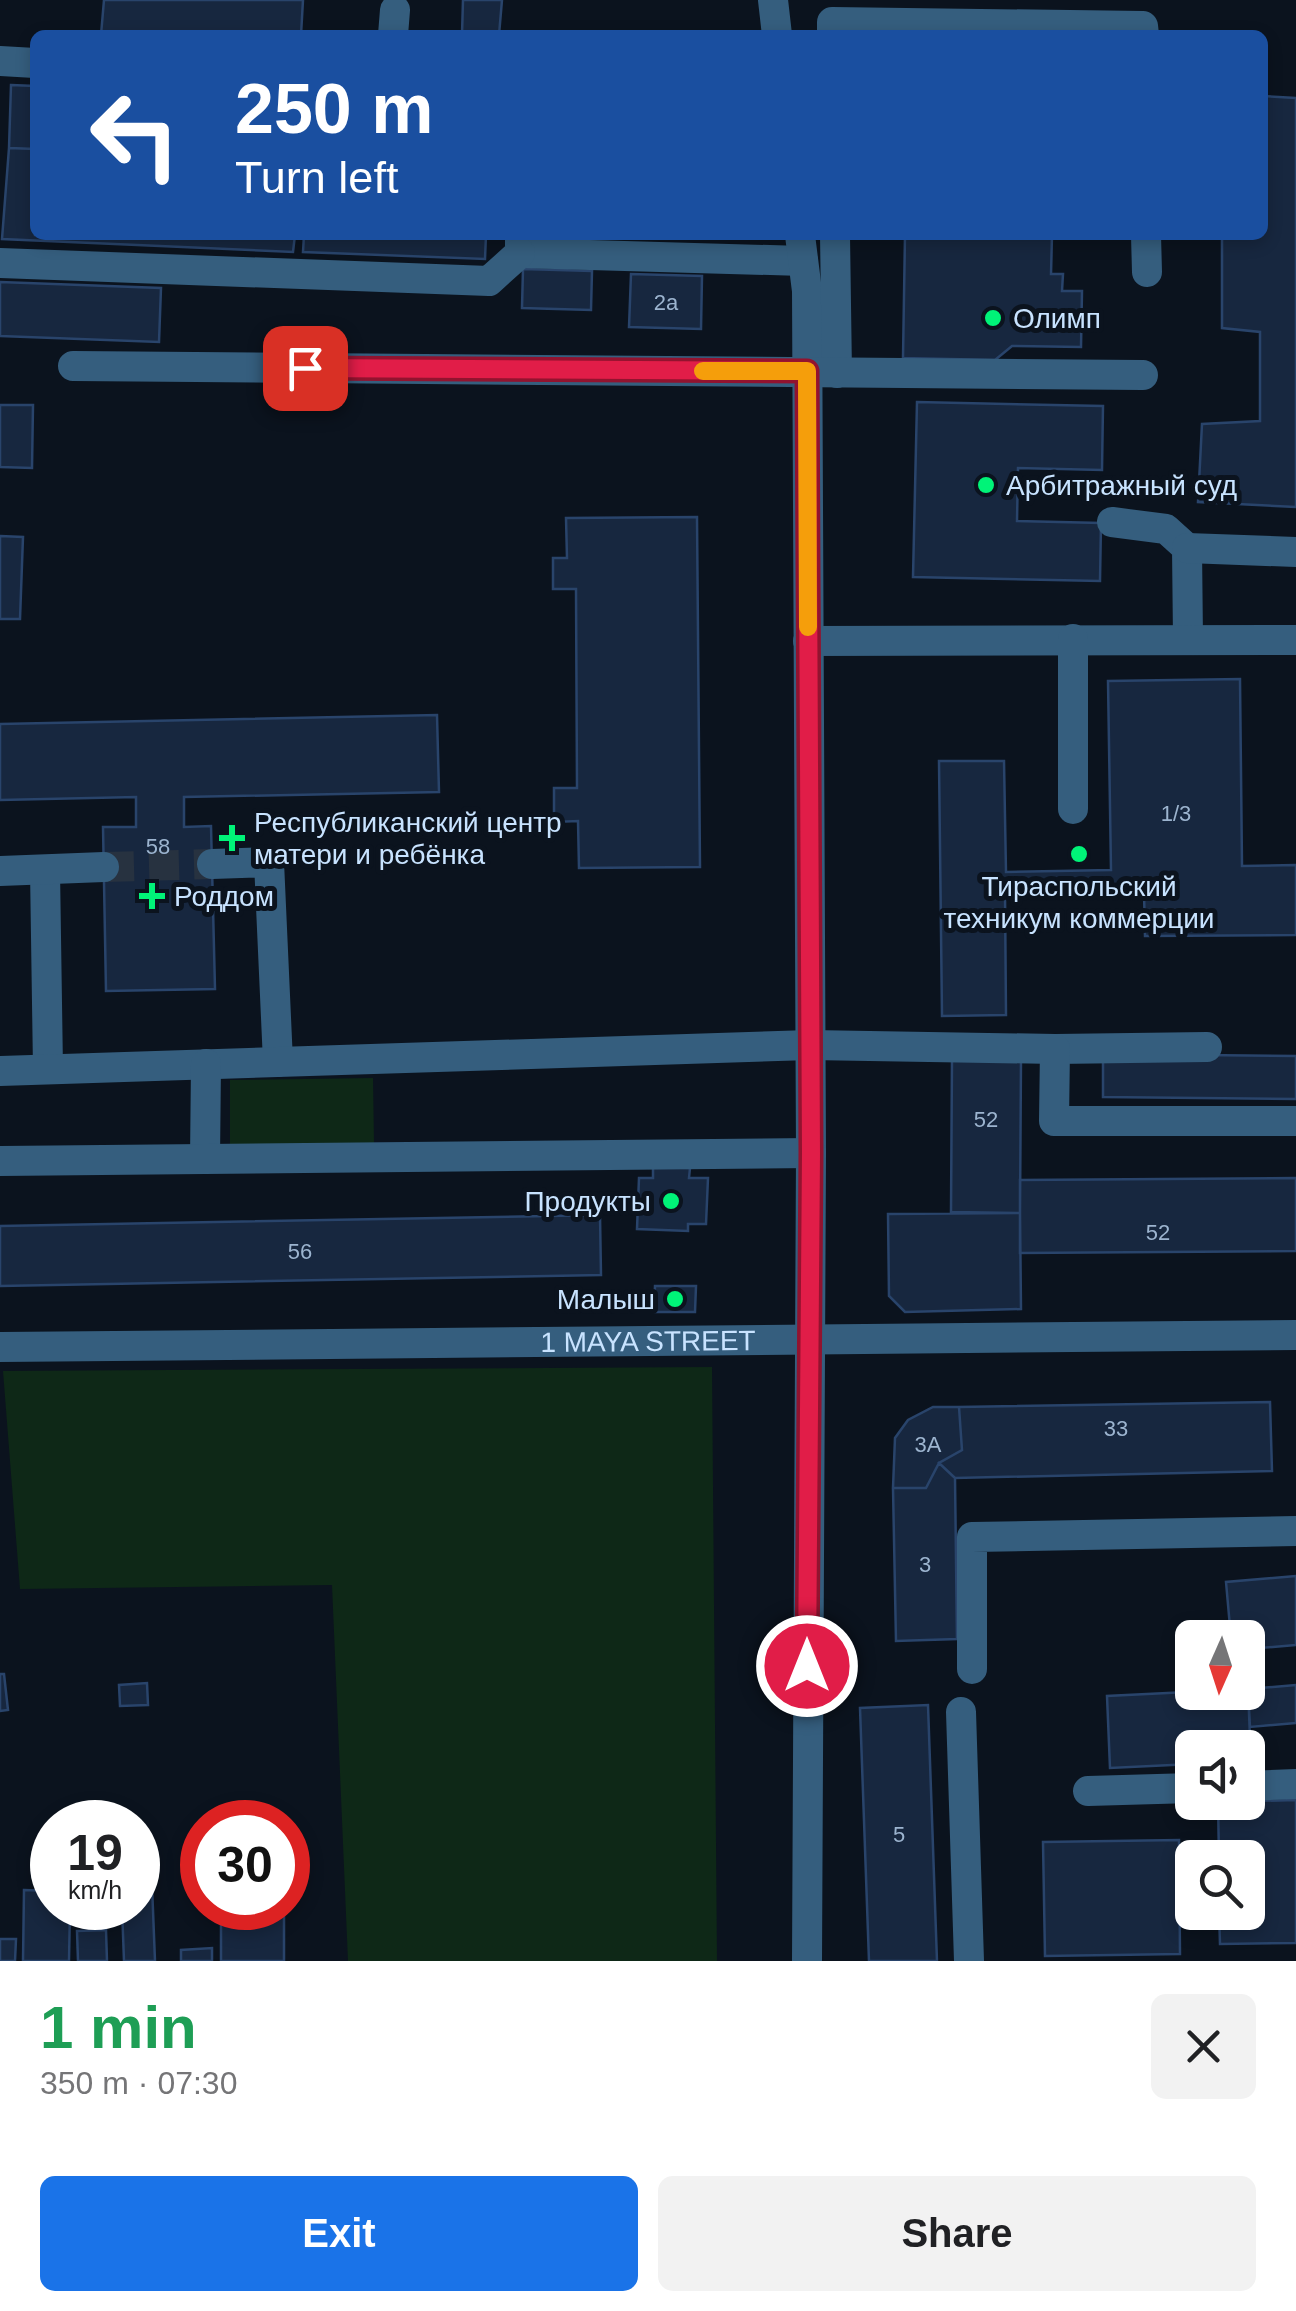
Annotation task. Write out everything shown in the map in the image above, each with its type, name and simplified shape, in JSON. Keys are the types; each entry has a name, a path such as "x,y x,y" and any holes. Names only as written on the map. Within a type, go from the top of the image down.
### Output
{"street":[{"path":"773,0 776,30"},
{"path":"832,30 832,22 1144,26 1144,30"},
{"path":"0,62 30,63"},
{"path":"806,1961 811,1153 808,641 822,372 835,240"},
{"path":"1146,240 1147,272"},
{"path":"0,264 489,281 520,244 803,262 822,372"},
{"path":"73,366 1143,375"},
{"path":"1112,522 1166,529 1187,548 1296,552"},
{"path":"1187,548 1188,639"},
{"path":"1073,809 1074,639"},
{"path":"808,641 1296,640"},
{"path":"212,864 270,862 278,1062"},
{"path":"0,870 104,868"},
{"path":"44,870 48,1069"},
{"path":"0,1071 810,1045 1056,1049 1208,1046"},
{"path":"1056,1049 1054,1121 1296,1122"},
{"path":"205,1159 206,1064"},
{"path":"0,1161 811,1153"},
{"name":"1 MAYA STREET","path":"0,1347 1296,1336"},
{"path":"972,1669 972,1537 1296,1531"},
{"path":"961,1712 969,1961"},
{"path":"1265,1785 1296,1784"},
{"path":"1088,1791 1175,1788"}],"green space":[{"path":"373,1078 374,1143 230,1145 230,1080"},
{"path":"712,1367 717,1961 348,1961 332,1585 20,1589 3,1371"}],"building":[{"path":"104,0 303,0 301,30 101,30"},
{"path":"463,0 502,0 499,30 462,30"},
{"path":"11,85 30,86 30,149 9,148"},
{"path":"1268,96 1296,98 1296,507 1198,502 1202,424 1260,421 1260,332 1222,328 1222,240 1268,240"},
{"path":"9,148 30,149 30,240 294,240 293,252 2,239"},
{"path":"304,240 486,240 485,259 303,252"},
{"name":"Олимп","path":"905,240 1052,240 1051,274 1063,274 1062,291 1082,291 1081,347 1012,346 995,360 903,358"},
{"path":"523,269 592,271 591,310 522,308"},
{"path":"631,274 702,276 701,329 629,327"},
{"path":"0,282 161,288 159,342 0,336"},
{"path":"917,402 1103,406 1102,470 1018,468 1017,521 1101,523 1100,581 913,577"},
{"path":"0,405 33,405 32,468 0,467"},
{"path":"697,517 700,867 579,868 578,821 554,822 554,788 577,788 576,589 553,589 553,558 567,558 566,518"},
{"path":"0,536 23,537 20,619 0,619"},
{"path":"1240,679 1242,866 1296,865 1296,935 1145,936 1144,892 1005,893 1006,1015 942,1016 939,761 1004,761 1006,872 1111,870 1108,681"},
{"path":"437,715 439,792 184,797 184,827 211,826 215,989 106,991 103,827 136,827 136,797 0,800 0,724"},
{"path":"1103,1054 1296,1056 1296,1099 1103,1097"},
{"path":"952,1058 1021,1059 1020,1213 951,1212"},
{"path":"653,1167 690,1168 689,1178 708,1178 706,1224 688,1224 688,1231 637,1229 639,1178 653,1178"},
{"path":"1296,1178 1296,1251 1020,1253 1020,1180"},
{"path":"1020,1213 1021,1309 905,1312 889,1296 888,1214"},
{"path":"600,1215 601,1275 0,1286 0,1226"},
{"name":"Малыш","path":"655,1286 696,1286 695,1312 654,1312"},
{"path":"1270,1402 1272,1471 955,1478 939,1463 962,1450 959,1407"},
{"path":"933,1407 959,1407 962,1450 939,1463 926,1488 893,1488 895,1438 908,1420"},
{"path":"939,1463 955,1478 957,1639 896,1641 893,1488 926,1488"},
{"path":"1296,1576 1296,1645 1265,1648 1265,1620 1229,1620 1226,1582"},
{"path":"0,1674 4,1674 8,1710 0,1711"},
{"path":"147,1683 148,1705 120,1706 119,1685"},
{"path":"1296,1685 1296,1723 1250,1727 1249,1710 1265,1710 1265,1688"},
{"path":"1175,1693 1175,1710 1249,1710 1250,1730 1175,1730 1175,1765 1110,1768 1107,1696"},
{"path":"928,1705 937,1961 869,1961 860,1708"},
{"path":"1296,1800 1296,1943 1220,1944 1220,1930 1265,1930 1265,1840 1219,1840 1218,1820 1265,1820 1265,1801"},
{"path":"1175,1840 1175,1930 1180,1930 1180,1954 1045,1956 1043,1842"},
{"path":"24,1890 30,1890 30,1930 70,1930 69,1961 23,1961"},
{"path":"106,1930 107,1961 78,1961 77,1931"},
{"path":"123,1930 154,1930 155,1961 124,1961"},
{"path":"221,1930 284,1930 284,1961 221,1961"},
{"path":"0,1939 16,1939 15,1961 0,1961"},
{"path":"212,1948 212,1961 181,1961 181,1950"}],"tunnel":[{"path":"104,867 212,864"}],"slow traffic":[{"path":"703,371 807,371 808,627"}],"place":[{"name":"Олимп","path":"993,318"},
{"name":"Арбитражный суд","path":"986,485"},
{"name":"Республиканский центр матери и ребёнка","path":"232,838"},
{"name":"Тираспольский техникум коммерции","path":"1079,854"},
{"name":"Роддом","path":"152,896"},
{"name":"Продукты","path":"671,1201"},
{"name":"Малыш","path":"675,1299"}],"route":[{"path":"305,368 807,371 811,1153 807,1666"}]}
